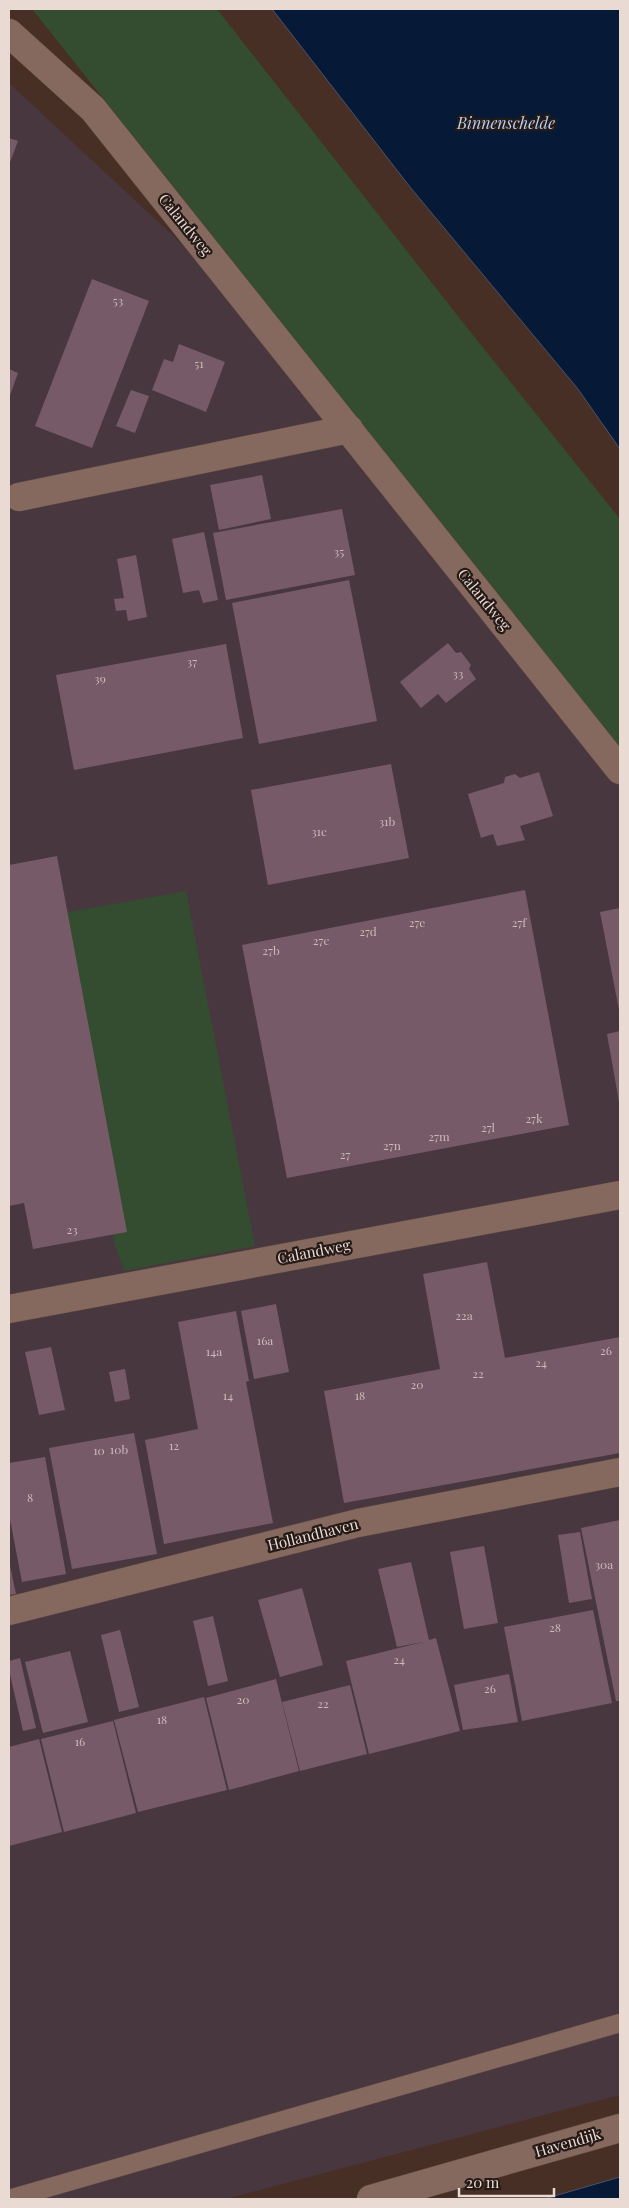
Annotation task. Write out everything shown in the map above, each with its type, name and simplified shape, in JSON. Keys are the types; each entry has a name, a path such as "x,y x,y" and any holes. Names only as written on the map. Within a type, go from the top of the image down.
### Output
{"street":[{"name":"Calandweg","path":"9,33 93,109 620,770"},
{"path":"19,497 349,429"},
{"name":"Calandweg","path":"9,1309 620,1195"},
{"name":"Hollandhaven","path":"9,1611 358,1523 620,1472"},
{"name":"Havendijk","path":"371,2199 620,2128"}],"lane":[{"path":"9,2199 620,2023"}],"shaded area":[{"path":"9,83 620,652 620,2095 226,2199 9,2199"}],"green space":[{"path":"32,9 217,9 620,519 620,747"},
{"path":"186,891 255,1246 124,1271 115,1246 51,915"}],"water":[{"name":"Binnenschelde","path":"272,9 620,9 620,449 578,389 410,187"},
{"path":"620,2177 620,2199 544,2199"}],"building":[{"path":"9,138 18,141 9,165"},
{"path":"92,279 149,301 92,448 35,426"},
{"path":"179,344 225,362 206,412 152,390 164,359 173,362"},
{"path":"9,369 18,373 9,398"},
{"path":"131,390 149,396 135,433 116,426"},
{"path":"262,475 271,519 219,530 210,485"},
{"path":"342,509 355,575 226,600 213,533"},
{"path":"204,532 218,600 203,603 199,590 183,593 172,539"},
{"path":"136,555 147,617 128,621 126,610 116,611 114,599 124,598 117,559"},
{"path":"349,580 377,721 259,744 232,603"},
{"path":"448,643 456,653 461,652 471,665 469,669 476,679 446,703 438,694 421,708 400,682"},
{"path":"226,644 243,738 74,770 56,675"},
{"path":"391,764 409,858 268,885 251,790"},
{"path":"539,772 553,816 520,826 525,840 497,846 493,834 481,838 468,794 504,783 505,777 515,774 520,778"},
{"path":"57,856 127,1232 33,1249 24,1203 9,1206 9,865"},
{"path":"525,890 569,1125 287,1178 242,945"},
{"path":"620,908 620,1009 619,1010 600,912"},
{"path":"620,1031 620,1102 619,1102 607,1034"},
{"path":"487,1262 505,1358 620,1337 620,1453 344,1503 324,1391 440,1369 423,1274"},
{"path":"276,1304 289,1372 254,1379 241,1311"},
{"path":"236,1311 249,1381 246,1382 273,1523 164,1544 145,1440 198,1429 178,1322"},
{"path":"51,1347 65,1410 39,1415 25,1352"},
{"path":"125,1369 130,1399 115,1402 109,1372"},
{"path":"134,1433 157,1554 72,1569 49,1448"},
{"path":"45,1457 66,1574 22,1582 9,1514 9,1463"},
{"path":"620,1520 620,1701 616,1701 581,1528"},
{"path":"580,1532 592,1599 569,1603 558,1535"},
{"path":"484,1546 498,1623 464,1629 450,1552"},
{"path":"9,1561 16,1594 9,1595"},
{"path":"411,1562 429,1640 436,1638 460,1731 369,1754 346,1661 423,1642 397,1647 378,1569"},
{"path":"302,1588 323,1665 280,1677 258,1600"},
{"path":"593,1610 612,1703 522,1721 504,1627"},
{"path":"213,1616 228,1681 208,1686 193,1621"},
{"path":"120,1630 139,1707 119,1712 101,1635"},
{"path":"70,1651 88,1722 43,1733 25,1662"},
{"path":"20,1658 36,1728 23,1731 9,1670 9,1661"},
{"path":"509,1674 518,1722 463,1730 454,1685"},
{"path":"276,1679 299,1771 229,1790 206,1698"},
{"path":"350,1685 367,1754 300,1771 282,1702"},
{"path":"204,1697 227,1790 138,1812 114,1720"},
{"path":"113,1721 136,1813 64,1832 41,1739"},
{"path":"39,1739 62,1832 9,1846 9,1747"}]}
